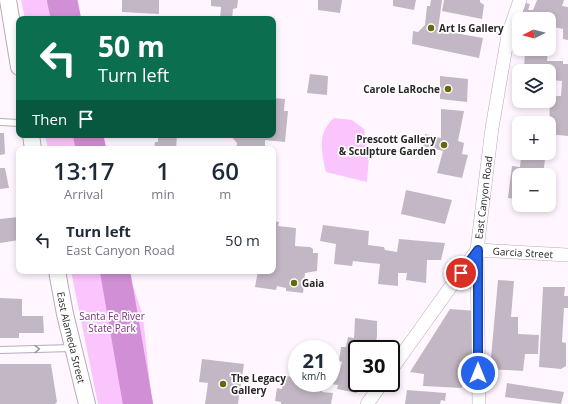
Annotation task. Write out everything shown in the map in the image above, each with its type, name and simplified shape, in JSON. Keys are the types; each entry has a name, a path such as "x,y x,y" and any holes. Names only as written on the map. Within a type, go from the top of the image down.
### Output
{"street":[{"path":"8,0 16,49"},
{"name":"East Canyon Road","path":"400,358 478,250 492,128 508,35 520,0"},
{"path":"478,250 479,404"},
{"name":"Garcia Street","path":"478,250 568,256"},
{"name":"East Alameda Street","path":"58,274 73,348 87,404"},
{"path":"366,404 375,392"}],"lane":[{"path":"0,122 16,123"},
{"path":"0,350 73,348"}],"green space":[{"path":"21,0 78,0 81,16 24,16"},
{"path":"334,118 352,120 364,129 369,156 367,182 326,172 322,150 323,136 325,130"},
{"path":"46,138 98,138 100,146 47,146"},
{"name":"Santa Fe River State Park","path":"72,274 129,274 143,316 152,404 98,404"}],"building":[{"path":"122,0 159,0 159,14 122,12"},
{"path":"211,0 238,0 237,8 233,9 232,16 220,16 221,7 211,6"},
{"path":"318,0 342,0 340,13 318,10"},
{"path":"393,0 416,0 414,10 393,6"},
{"name":"Art Is Gallery","path":"431,0 442,0 438,30 483,38 479,58 412,44 413,31 418,32 425,25 427,6 430,6"},
{"path":"444,0 480,0 480,2 484,5 482,19 442,11"},
{"path":"537,0 564,0 562,6 568,7 568,40 563,39 563,29 556,28 556,12 522,12 525,3 530,4 528,10 533,10"},
{"path":"525,56 547,56 547,61 563,61 563,64 568,64 568,136 556,135 556,116 549,116 550,108 556,108 556,96 561,96 562,81 556,81 556,64 524,64"},
{"path":"310,74 328,76 327,95 307,93"},
{"path":"440,76 468,79 467,102 440,99"},
{"path":"276,98 285,99 284,111 288,111 285,142 265,140 265,146 236,146 237,143 233,138 276,138"},
{"name":"Prescott Gallery & Sculpture Garden","path":"441,109 464,111 458,141 464,143 462,154 468,155 462,178 437,173 443,151 423,146 425,134 441,138"},
{"path":"0,133 4,133 5,154 0,155"},
{"path":"158,138 177,138 176,146 154,146 155,142 158,142"},
{"path":"521,160 545,160 544,168 512,168 512,198 508,198 512,166 520,167"},
{"path":"0,168 5,168 9,188 0,189"},
{"path":"406,190 452,200 445,224 401,214"},
{"path":"16,217 16,240 0,243 0,219"},
{"path":"276,222 279,222 278,226 296,228 295,246 310,247 313,249 313,253 318,253 317,271 305,273 303,293 286,291 286,288 277,286 276,290 255,287 257,274 276,274"},
{"path":"323,225 369,231 368,245 384,247 385,250 397,252 399,239 445,243 441,260 427,260 426,283 406,280 407,273 398,273 398,286 378,284 380,264 353,261 352,266 334,264 336,244 320,241"},
{"path":"498,280 514,281 511,317 518,317 518,334 539,335 538,354 525,354 523,371 490,369"},
{"path":"543,287 565,287 564,296 568,296 568,308 564,308 562,342 566,343 566,366 561,369 539,367"},
{"path":"0,298 22,299 22,316 43,316 44,333 19,333 19,338 0,338"},
{"path":"450,309 477,311 472,368 460,367 459,373 463,374 462,388 423,386 424,374 410,372"},
{"path":"355,318 377,321 376,340 348,340 348,391 340,390 340,369 342,362 340,361 340,354 341,347 346,347 348,337 354,338"},
{"path":"202,359 244,364 238,404 205,404 208,383 199,382"},
{"path":"0,364 51,364 57,402 55,404 0,404"},
{"path":"283,376 288,376 288,392 333,393 331,404 281,404 281,402 275,401 277,388 282,389"},
{"path":"507,383 564,392 561,404 505,397"},
{"path":"407,390 446,393 445,401 441,400 440,404 405,404"}],"waterway":[{"path":"62,0 65,16"},
{"path":"89,138 90,146"},
{"path":"116,274 138,404"}],"place":[{"name":"Art Is Gallery","path":"431,28"},
{"name":"Carole LaRoche","path":"448,89"},
{"name":"Prescott Gallery & Sculpture Garden","path":"444,145"},
{"name":"Gaia","path":"294,283"},
{"name":"The Legacy Gallery","path":"223,384"}],"route":[{"path":"461,273 478,250 478,373"}]}
